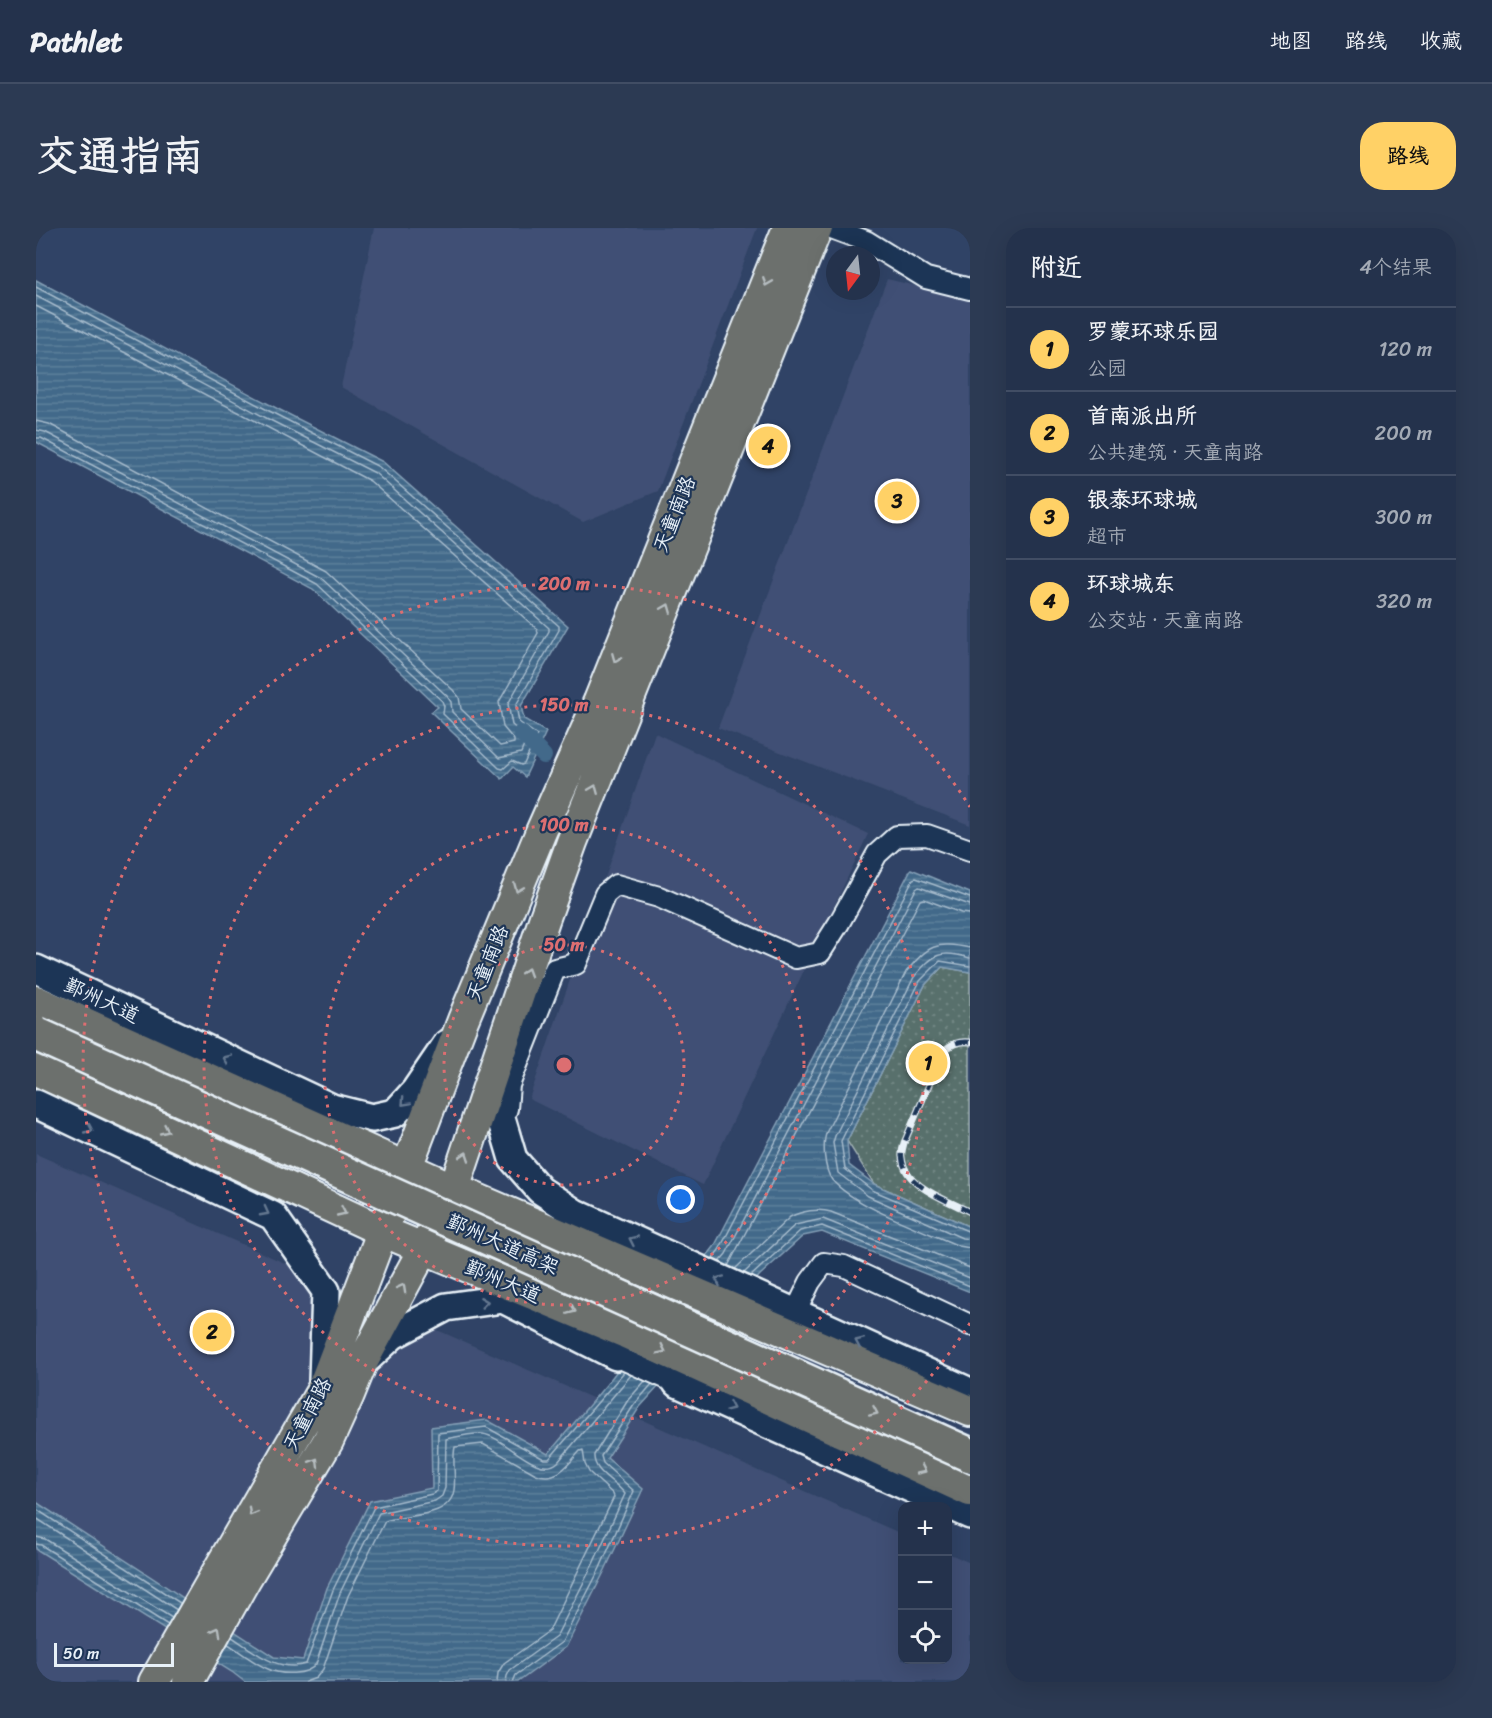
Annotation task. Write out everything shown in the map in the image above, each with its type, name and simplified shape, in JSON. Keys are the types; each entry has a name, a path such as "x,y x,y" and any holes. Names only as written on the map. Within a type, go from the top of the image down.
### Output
{"highway":[{"name":"鄞州大道高架","path":"36,1014 970,1431"},
{"name":"鄞州大道高架","path":"36,1034 970,1455"}],"main road":[{"name":"天童南路","path":"154,1682 322,1390 463,1020 540,834 599,701 788,228"},
{"name":"天童南路","path":"188,1682 246,1578 328,1441 361,1365 453,1189 572,842 817,228"},
{"name":"鄞州大道","path":"36,1001 453,1189 660,1278 750,1305 970,1411"},
{"name":"鄞州大道","path":"36,1070 382,1231 424,1248 687,1375 970,1491"}],"street":[{"path":"831,228 866,241 926,278 970,289"},
{"path":"506,1136 508,1085 555,969 576,963 605,894 616,885 659,897 796,958 820,953 877,854 897,836 927,835 970,850"},
{"name":"鄞州大道","path":"36,969 332,1108 372,1118 395,1113 415,1091 463,1020"},
{"path":"503,1044 494,1071 500,1115 513,1159 540,1190 575,1213 686,1265 750,1305 795,1313 970,1392"},
{"path":"36,1104 273,1216 326,1291 322,1390"},
{"path":"795,1313 810,1282 824,1263 844,1266 970,1325"},
{"path":"361,1365 393,1335 446,1307 503,1299 621,1344"},
{"path":"687,1375 970,1515"}],"shaded area":[{"path":"374,228 757,228 658,491 583,522 341,387"},
{"path":"887,279 970,299 970,825 718,728"},
{"path":"655,733 868,834 703,1185 529,1099"},
{"path":"36,1154 898,1532 898,1664 952,1664 952,1555 970,1563 970,1682 36,1682"}],"green space":[{"path":"942,967 970,972 970,1227 874,1184 847,1141 925,985"}],"water":[{"path":"36,280 278,409 383,462 568,626 521,706 524,719 546,732 525,777 513,767 502,779 431,712 438,707 313,589 36,442"},
{"path":"911,869 970,893 970,972 942,967 925,985 847,1141 849,1165 874,1184 970,1227 970,1292 822,1232 803,1236 760,1275 639,1408 607,1458 643,1489 566,1647 518,1682 245,1682 36,1549 36,1502 274,1657 303,1660 327,1588 370,1501 432,1488 431,1427 487,1420 548,1454 606,1385 714,1247"}],"waterway":[{"path":"521,733 544,756"}],"railway":[{"path":"970,1042 955,1044 943,1052 904,1143 902,1154 910,1177 939,1197 970,1212"}],"place":[{"name":"环球城东","path":"768,446"},
{"name":"银泰环球城","path":"897,501"},
{"name":"罗蒙环球乐园","path":"928,1063"},
{"name":"首南派出所","path":"212,1332"}]}
